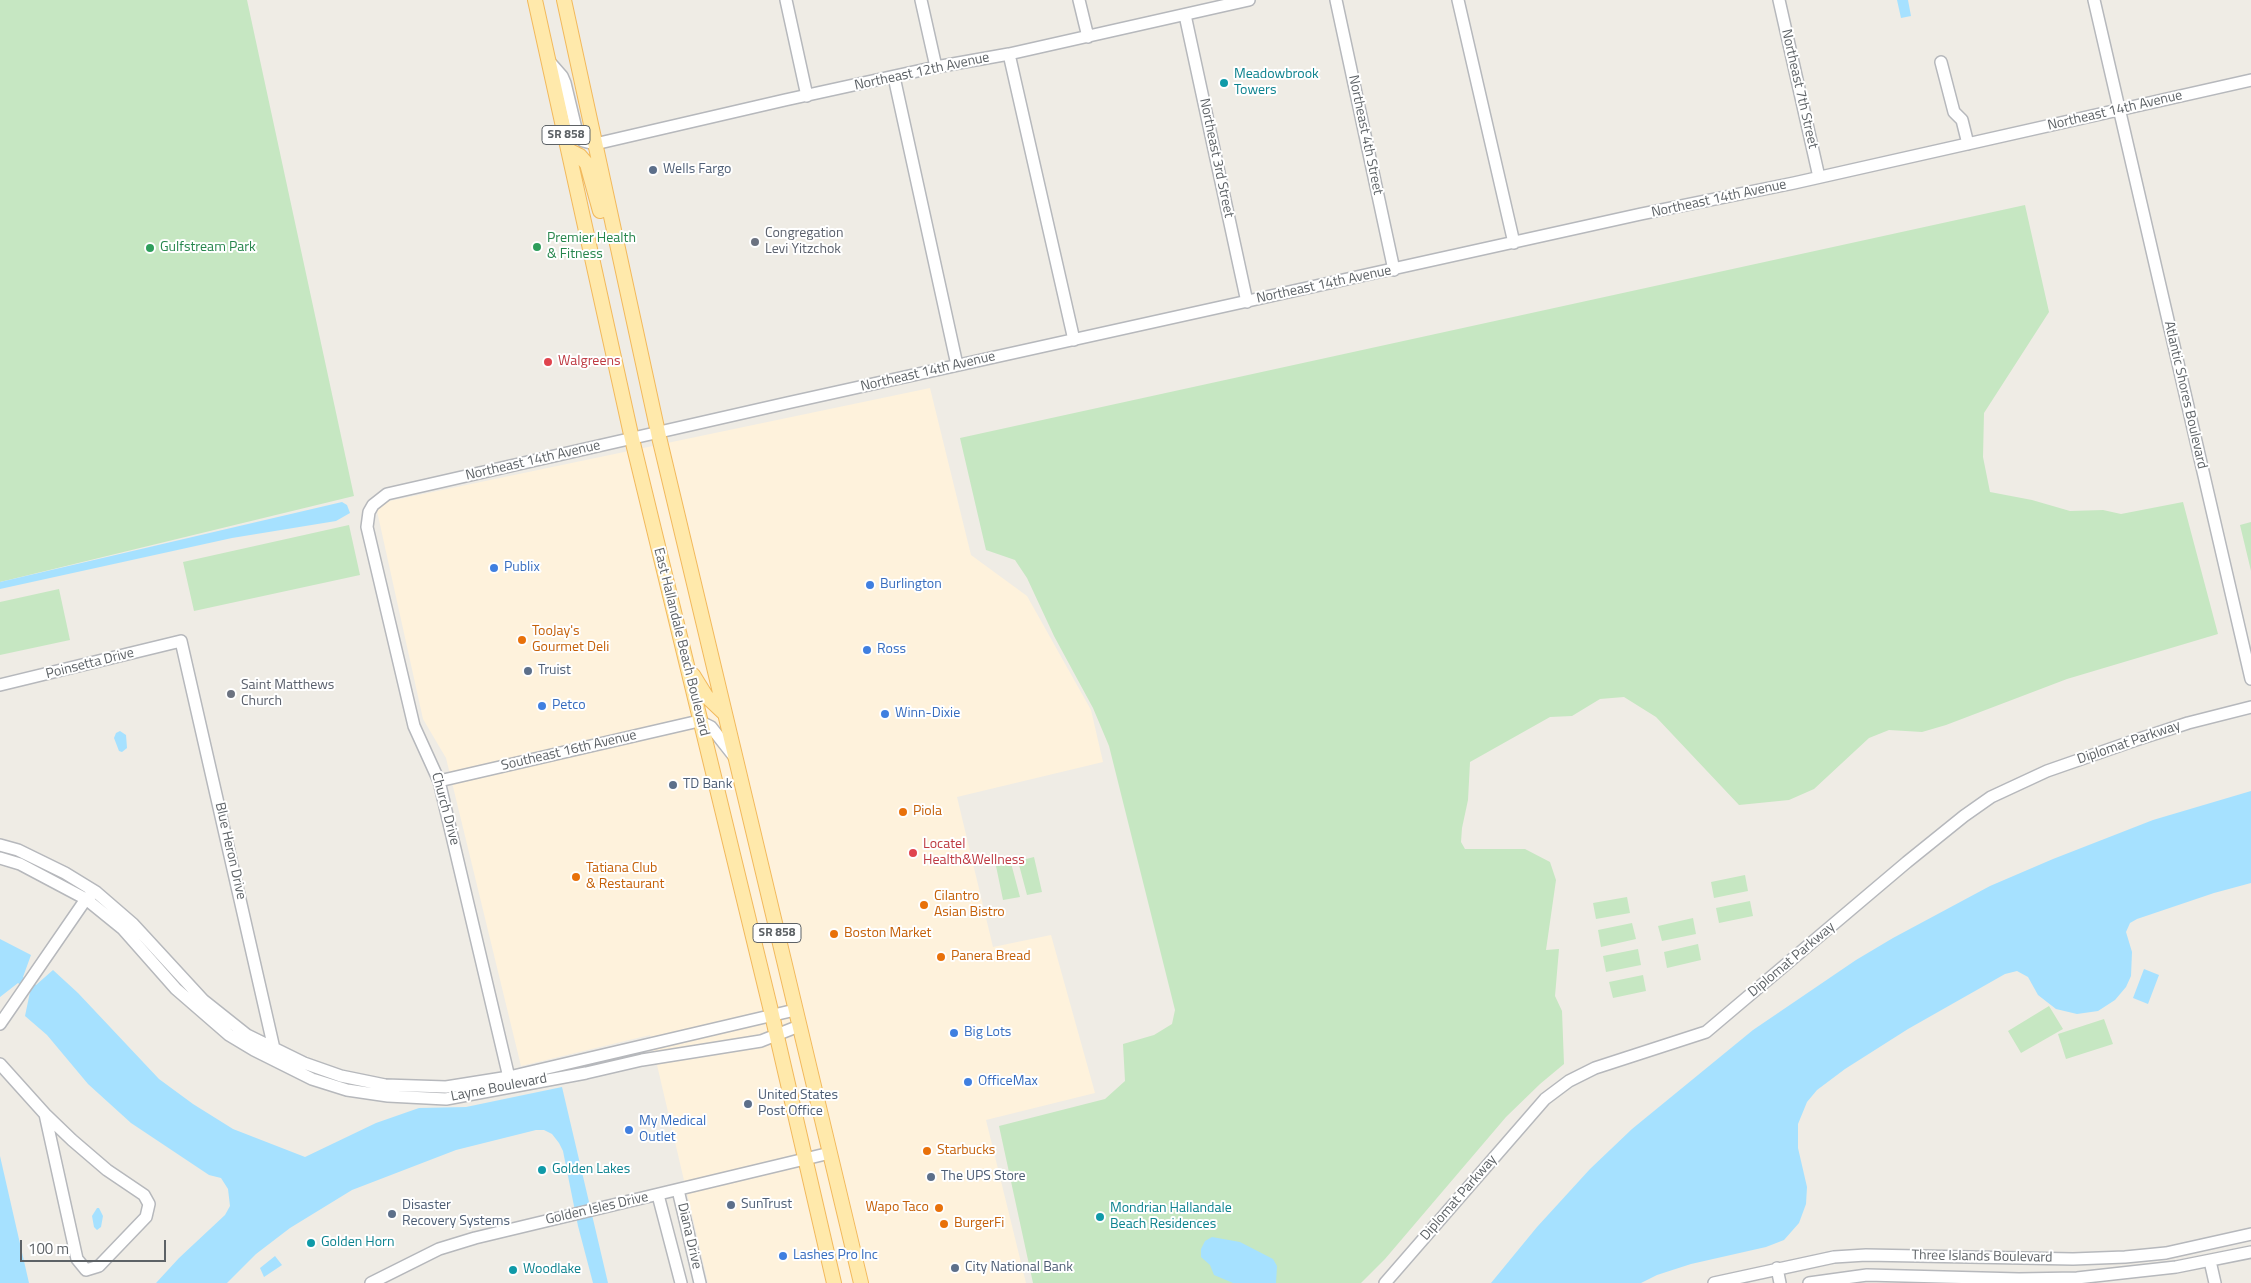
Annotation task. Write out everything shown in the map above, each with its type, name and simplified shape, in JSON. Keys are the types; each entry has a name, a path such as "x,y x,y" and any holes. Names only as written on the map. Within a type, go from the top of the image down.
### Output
{"main road":[{"name":"East Hallandale Beach Boulevard","path":"535,0 570,151 632,439 777,1035 834,1283"},
{"name":"East Hallandale Beach Boulevard","path":"564,0 658,433 861,1283"},
{"path":"570,151 580,156 587,164 602,221 615,237"},
{"path":"686,664 706,696 724,714"}],"street":[{"path":"786,0 807,96"},
{"path":"921,0 936,67"},
{"path":"1080,0 1088,36"},
{"name":"Northeast 3rd Street","path":"1193,0 1190,13 1247,302"},
{"name":"Northeast 12th Avenue","path":"595,144 894,76 1009,54 1249,0"},
{"name":"Northeast 4th Street","path":"1336,0 1394,270"},
{"path":"1458,0 1514,242"},
{"name":"Northeast 7th Street","path":"1779,0 1820,177"},
{"name":"Atlantic Shores Boulevard","path":"2094,0 2251,679"},
{"path":"1009,54 1074,340"},
{"path":"548,59 565,83 577,133 585,142 595,144"},
{"path":"1942,62 1954,112 1962,120 1968,144"},
{"path":"894,76 957,365"},
{"name":"Northeast 14th Avenue","path":"397,492 957,365 1514,242 1820,177 2251,80"},
{"name":"Church Drive","path":"397,492 387,494 373,505 369,512 367,527 414,726 439,781 510,1082"},
{"name":"Poinsetta Drive","path":"0,685 181,641"},
{"name":"Blue Heron Drive","path":"181,641 275,1050 276,1062"},
{"name":"Diplomat Parkway","path":"1385,1283 1545,1099 1570,1080 1595,1068 1706,1032 1907,862 1991,797 2047,771 2136,740 2188,723 2251,707"},
{"path":"700,721 711,727 720,736 736,759"},
{"name":"Southeast 16th Avenue","path":"439,781 700,721"},
{"name":"Layne Boulevard","path":"0,846 18,850 65,873 96,892 133,924 203,1000 247,1035 304,1063 341,1076 418,1092"},
{"name":"Layne Boulevard","path":"0,858 20,864 86,899 123,929 176,989 229,1035 276,1062 312,1079 347,1090 388,1096 446,1087 586,1073 642,1060 761,1041 800,1026"},
{"path":"0,1024 86,899 96,892"},
{"name":"Layne Boulevard","path":"510,1082 795,1010"},
{"path":"0,1064 45,1114 107,1170 144,1195 150,1204 146,1217 99,1266 86,1270 77,1259 45,1114"},
{"name":"Golden Isles Drive","path":"371,1283 419,1258 458,1243 830,1153"},
{"name":"Diana Drive","path":"678,1190 700,1283"},
{"name":"Diana Drive","path":"658,1195 672,1255 681,1283"},
{"name":"Three Islands Boulevard","path":"1714,1283 1834,1257 1866,1255 2073,1259 2126,1257 2207,1245 2251,1234"},
{"name":"Three Islands Boulevard","path":"1809,1283 1867,1275 2023,1279 2142,1278 2251,1252"},
{"path":"2140,1256 2142,1278"},
{"path":"1834,1257 1838,1278"},
{"path":"2126,1257 2128,1278"},
{"path":"2210,1261 2215,1283"},
{"path":"1777,1268 1780,1283"}],"shaded area":[{"path":"930,388 971,555 1027,596 1091,710 1103,762 957,797 993,947 1051,935 1095,1093 986,1120 1026,1283 708,1283 650,1035 521,1066 446,758 423,719 377,511 385,502"}],"green space":[{"name":"Gulfstream Park","path":"0,0 247,0 354,496 0,582"},
{"path":"2025,205 2049,312 1984,413 1983,457 1990,492 2032,500 2070,511 2103,510 2121,514 2183,502 2218,634 2067,679 1946,725 1922,732 1889,730 1869,738 1814,789 1789,800 1739,805 1656,717 1624,697 1600,699 1572,716 1550,717 1470,762 1468,800 1461,842 1465,849 1525,849 1550,862 1556,880 1546,950 1559,949 1555,996 1562,1011 1564,1064 1506,1117 1385,1259 1361,1283 1033,1283 999,1126 1105,1099 1125,1081 1123,1044 1154,1035 1172,1024 1175,1010 1109,746 1093,708 1054,636 1027,578 1015,560 986,550 960,438"},
{"path":"2251,522 2251,571 2240,525"},
{"path":"349,525 360,575 194,611 183,562"},
{"path":"59,589 70,640 0,655 0,602"},
{"path":"1034,857 1042,892 1027,895 1018,861"},
{"path":"1011,863 1020,897 1003,900 996,866"},
{"path":"1745,875 1748,891 1714,898 1711,882"},
{"path":"1627,897 1630,913 1596,919 1593,903"},
{"path":"1750,901 1753,916 1719,923 1716,908"},
{"path":"1693,918 1696,934 1662,941 1658,926"},
{"path":"1632,923 1636,939 1601,947 1598,930"},
{"path":"1698,944 1701,960 1667,968 1664,952"},
{"path":"1638,949 1641,965 1606,972 1603,956"},
{"path":"1643,975 1646,991 1613,998 1609,982"},
{"path":"2049,1006 2063,1029 2021,1053 2008,1031"},
{"path":"2104,1019 2113,1044 2066,1059 2058,1034"}],"water":[{"path":"1897,0 1908,0 1911,16 1901,18"},
{"path":"342,502 347,505 350,513 336,521 232,538 0,589 0,582"},
{"path":"120,731 126,735 127,748 122,752 119,751 114,738 116,733"},
{"path":"2251,791 2251,883 2214,893 2130,923 2126,932 2132,952 2131,976 2126,987 2115,1000 2098,1011 2077,1014 2056,1009 2038,995 2028,977 2017,971 2005,974 1908,1029 1845,1069 1817,1090 1807,1102 1798,1124 1798,1148 1807,1187 1806,1204 1799,1223 1784,1240 1766,1247 1691,1264 1657,1275 1641,1283 1491,1283 1537,1227 1590,1169 1632,1129 1753,1030 1856,960 1990,886 2053,859 2153,820"},
{"path":"0,939 31,955 23,977 36,985 53,970 78,993 159,1079 193,1104 233,1129 305,1157 376,1123 419,1108 466,1107 562,1087 608,1283 593,1283 578,1226 563,1151 552,1134 544,1130 536,1130 456,1150 352,1190 290,1228 256,1254 227,1283 156,1283 179,1258 225,1215 230,1206 228,1189 221,1178 209,1175 131,1123 88,1084 47,1035 25,1016 30,992 18,983 0,997"},
{"path":"2144,969 2159,975 2148,1004 2133,998"},
{"path":"0,1156 29,1283 0,1283"},
{"path":"97,1208 99,1208 103,1216 101,1227 97,1230 94,1227 92,1216"},
{"path":"1212,1237 1240,1242 1273,1259 1277,1266 1276,1283 1233,1283 1214,1275 1210,1265 1201,1257 1201,1249 1205,1241"},
{"path":"275,1256 282,1265 264,1277 260,1268"}],"place":[{"name":"Meadowbrook Towers","path":"1224,83"},
{"name":"Wells Fargo","path":"653,170"},
{"name":"Congregation Levi Yitzchok","path":"755,242"},
{"name":"Premier Health & Fitness","path":"537,247"},
{"name":"Gulfstream Park","path":"150,248"},
{"name":"Walgreens","path":"548,362"},
{"name":"Publix","path":"494,568"},
{"name":"Burlington","path":"870,585"},
{"name":"TooJay's Gourmet Deli","path":"522,640"},
{"name":"Ross","path":"867,650"},
{"name":"Truist","path":"528,671"},
{"name":"Saint Matthews Church","path":"231,694"},
{"name":"Petco","path":"542,706"},
{"name":"Winn-Dixie","path":"885,714"},
{"name":"TD Bank","path":"673,785"},
{"name":"Piola","path":"903,812"},
{"name":"Locatel Health&Wellness","path":"913,853"},
{"name":"Tatiana Club & Restaurant","path":"576,877"},
{"name":"Cilantro Asian Bistro","path":"924,905"},
{"name":"Boston Market","path":"834,934"},
{"name":"Panera Bread","path":"941,957"},
{"name":"Big Lots","path":"954,1033"},
{"name":"OfficeMax","path":"968,1082"},
{"name":"United States Post Office","path":"748,1104"},
{"name":"My Medical Outlet","path":"629,1130"},
{"name":"Starbucks","path":"927,1151"},
{"name":"Golden Lakes","path":"542,1170"},
{"name":"The UPS Store","path":"931,1177"},
{"name":"SunTrust","path":"731,1205"},
{"name":"Wapo Taco","path":"939,1208"},
{"name":"Disaster Recovery Systems","path":"392,1214"},
{"name":"Mondrian Hallandale Beach Residences","path":"1100,1217"},
{"name":"BurgerFi","path":"944,1224"},
{"name":"Golden Horn","path":"311,1243"},
{"name":"Lashes Pro Inc","path":"783,1256"},
{"name":"City National Bank","path":"955,1268"},
{"name":"Woodlake","path":"513,1270"}]}
